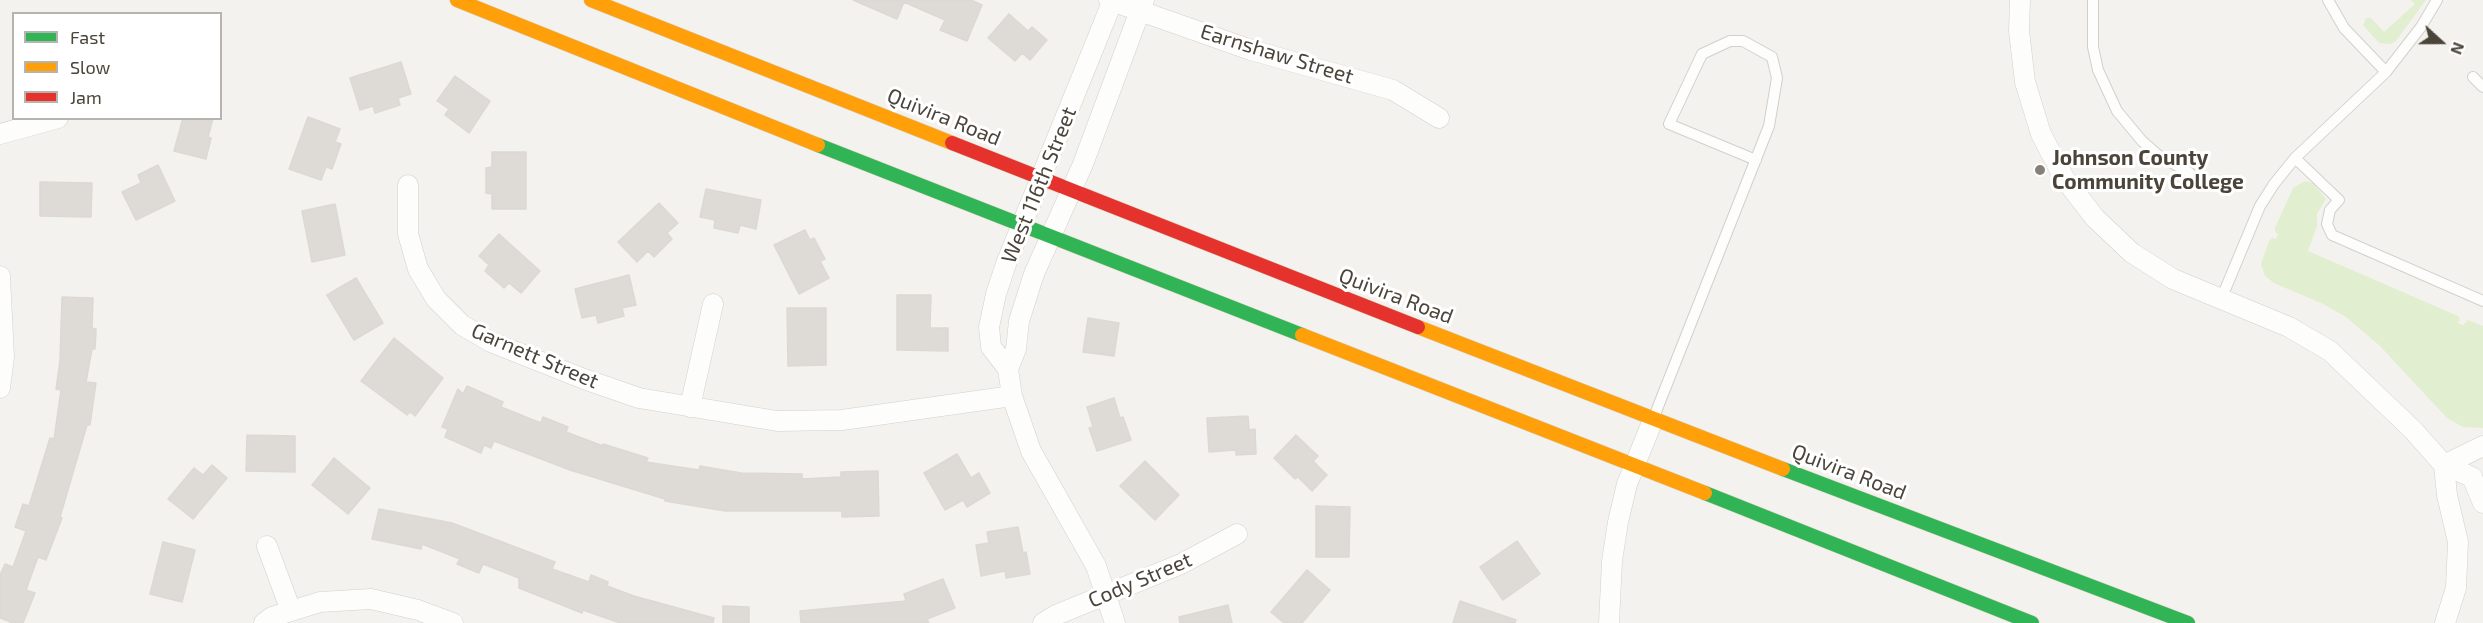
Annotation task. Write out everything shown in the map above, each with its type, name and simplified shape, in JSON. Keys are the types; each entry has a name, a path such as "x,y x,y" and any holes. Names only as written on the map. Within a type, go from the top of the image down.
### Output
{"main road":[{"path":"457,0 1021,226 2032,623"},
{"name":"Quivira Road","path":"591,0 1653,420 2188,623"}],"street":[{"name":"West 116th Street","path":"1112,0 999,284 989,327 991,347 1008,369 1012,396 1031,451 1096,566 1107,594 1114,623"},
{"name":"Earnshaw Street","path":"1112,0 1142,5 1251,50 1393,90 1439,118"},
{"path":"2020,0 2019,31 2025,82 2041,134 2064,178 2095,218 2132,253 2173,279 2222,297 2289,327 2330,351 2413,430 2444,465 2472,477 2483,502"},
{"name":"West 116th Street","path":"1008,369 1016,349 1020,321 1034,274 1083,164 1142,5"},
{"path":"0,134 51,120"},
{"name":"Garnett Street","path":"408,185 408,234 418,269 436,298 462,325 491,342 584,379 639,398 777,421 842,420 1012,396"},
{"path":"0,276 4,357 0,388"},
{"path":"690,407 713,304"},
{"path":"1609,623 1612,561 1624,499 1634,465 1653,420"},
{"path":"2444,465 2483,446"},
{"path":"2444,465 2447,495 2458,542 2456,588 2445,623"},
{"name":"Cody Street","path":"1043,623 1181,564 1237,534"},
{"path":"267,546 291,611"},
{"path":"264,623 272,617 320,602 371,599 418,610 453,623"}],"lane":[{"path":"2093,0 2093,47 2098,70 2117,111 2142,141 2158,154 2190,173"},
{"path":"2328,0 2344,28 2386,72"},
{"path":"2222,297 2260,206 2274,184 2295,159 2386,72 2421,27 2437,0"},
{"path":"1653,420 1756,160 1769,126 1777,78 1772,57 1743,41 1730,41 1702,54 1670,124 1756,160"},
{"path":"2473,77 2483,87"},
{"path":"2295,159 2339,200 2330,210 2327,224 2332,235 2483,301"}],"green space":[{"path":"2411,0 2426,0 2395,42 2379,43 2363,25 2366,18 2371,18 2384,32 2415,4"},
{"path":"2305,181 2313,183 2326,199 2317,214 2317,226 2308,251 2458,316 2460,319 2458,323 2463,325 2468,320 2483,326 2483,428 2463,427 2447,418 2380,346 2346,317 2323,304 2274,283 2265,276 2261,264 2269,241 2272,238 2276,239 2278,234 2275,228 2293,188"}],"building":[{"path":"853,0 971,0 982,5 967,41 940,30 945,20 904,2 897,19"},
{"path":"1009,14 1028,31 1032,27 1047,40 1030,60 1022,53 1015,61 988,38"},
{"path":"401,62 411,94 398,98 400,105 375,113 373,106 360,110 350,78"},
{"path":"455,76 490,101 469,133 445,115 449,109 437,101"},
{"path":"308,117 340,129 335,142 341,144 332,169 326,167 321,180 289,169"},
{"path":"182,120 212,120 206,159 174,151"},
{"path":"492,152 526,152 526,209 492,209 492,194 486,193 486,168 492,167"},
{"path":"158,165 175,201 136,220 122,192 141,183 138,175"},
{"path":"40,182 92,183 91,217 40,216"},
{"path":"706,189 761,200 756,229 740,225 738,233 714,228 715,220 700,217"},
{"path":"659,203 678,223 667,233 672,239 654,257 648,251 637,262 618,242"},
{"path":"335,204 345,255 312,262 302,211"},
{"path":"805,230 810,240 814,238 825,259 820,261 829,278 799,294 774,245"},
{"path":"499,234 540,271 521,293 509,283 504,288 485,271 489,265 479,256"},
{"path":"629,275 636,305 622,308 624,316 598,323 596,315 582,318 575,289"},
{"path":"356,278 383,323 354,340 327,295"},
{"path":"897,295 931,295 930,328 948,328 948,351 897,350"},
{"path":"62,297 93,298 92,328 96,329 95,349 92,349 86,382 96,383 90,425 87,425 60,517 62,518 46,560 38,557 26,590 35,593 23,623 13,623 0,618 0,575 5,564 13,567 26,531 15,527 23,504 29,506 50,438 54,439 61,390 56,389 60,361"},
{"path":"787,308 826,308 826,365 788,366"},
{"path":"1088,318 1119,323 1114,356 1083,352"},
{"path":"394,338 443,378 415,416 410,412 407,415 361,381"},
{"path":"467,386 503,402 501,407 541,423 543,417 568,427 566,432 603,446 603,444 648,458 646,462 699,470 700,466 741,473 802,474 802,479 841,477 841,472 878,471 879,516 842,517 842,511 725,511 665,501 665,499 570,470 494,441 491,448 484,445 481,453 445,437 448,429 442,427 458,389 463,394"},
{"path":"1114,398 1120,418 1123,417 1131,440 1097,451 1089,428 1093,427 1087,407"},
{"path":"1248,416 1249,430 1255,429 1256,454 1236,455 1236,450 1209,452 1207,418"},
{"path":"247,435 295,436 295,472 246,471"},
{"path":"1296,435 1318,456 1313,461 1327,475 1312,491 1298,477 1295,479 1274,458"},
{"path":"957,454 971,478 979,473 990,493 967,507 963,500 945,510 924,473"},
{"path":"334,458 370,488 348,514 312,485"},
{"path":"1145,461 1179,495 1155,520 1120,486"},
{"path":"212,465 227,478 193,519 168,499 194,468 203,475"},
{"path":"1316,506 1350,507 1349,557 1316,557"},
{"path":"379,509 452,523 555,562 552,569 589,582 591,575 608,582 607,586 634,596 714,618 713,623 620,623 583,610 582,613 519,588 519,578 483,564 479,573 457,564 460,559 422,544 421,549 372,539"},
{"path":"1018,527 1030,574 1006,578 1005,571 981,576 976,545 989,543 987,532"},
{"path":"1517,541 1540,574 1503,600 1480,567"},
{"path":"163,542 195,550 182,602 150,594"},
{"path":"1307,570 1330,590 1302,623 1284,623 1271,612"},
{"path":"943,579 955,608 927,619 929,623 801,623 800,611 906,601 904,594"},
{"path":"1460,601 1516,620 1515,623 1453,623"},
{"path":"1228,605 1232,623 1180,623 1179,617"},
{"path":"723,606 749,607 749,623 723,623"}],"traffic: fast":[{"path":"818,145 1302,335"},
{"path":"1783,469 2188,623"},
{"path":"1705,493 2032,623"}],"traffic: slow":[{"path":"457,0 818,145"},
{"path":"591,0 952,143"},
{"path":"1418,327 1783,469"},
{"path":"1302,335 1705,493"}],"traffic: jam":[{"path":"952,143 1418,327"}],"place":[{"name":"Johnson County Community College","path":"2040,170"}]}
